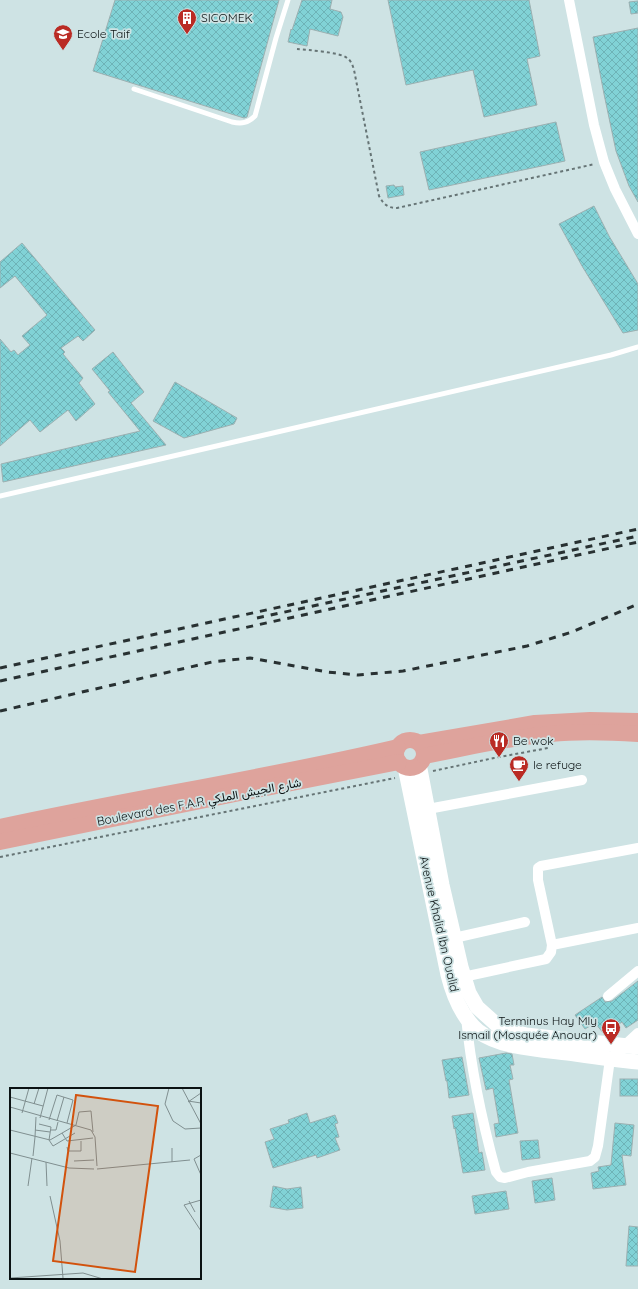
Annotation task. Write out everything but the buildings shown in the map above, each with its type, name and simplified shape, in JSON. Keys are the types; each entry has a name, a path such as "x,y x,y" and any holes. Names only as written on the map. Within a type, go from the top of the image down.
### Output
{"main road":[{"name":"Boulevard des F.A.R شارع الجيش الملكي","path":"0,827 127,801 336,762 412,761 535,723 590,720 638,721"},
{"name":"Boulevard des F.A.R شارع الجيش الملكي","path":"0,842 240,793 412,761 508,740 550,734 585,732 638,734"},
{"name":"Avenue Khalid Ibn Oualid","path":"412,761 428,809 442,885 454,938 463,977 472,1000 497,1025 511,1031 526,1035 631,1047"},
{"name":"Avenue Khalid Ibn Oualid","path":"412,761 448,975 456,1000 466,1017 477,1030 501,1042 542,1050 638,1062"}],"street":[{"path":"569,0 594,125 604,162 615,189 638,234"},
{"path":"428,809 582,780"},
{"path":"463,977 546,959 551,952 552,945 538,880 538,868 541,866 638,848"},
{"path":"454,938 525,922"},
{"path":"552,945 638,928"},
{"path":"608,996 638,971"},
{"path":"466,1017 470,1051 484,1128 496,1172 500,1177 505,1178 528,1172 590,1161 595,1157 598,1146 610,1059 631,1047 638,1033"}],"lane":[{"path":"134,89 232,122 249,122 255,116 288,0"},
{"path":"0,496 611,355 638,347"}],"path":[{"path":"297,49 347,57 352,65 379,196 383,204 390,208 397,208 604,162"},
{"path":"0,857 412,761 494,758 554,747"}],"railway":[{"path":"0,668 638,529"},
{"path":"257,618 638,536"},
{"path":"0,681 638,542"},
{"path":"0,711 212,662 250,658 327,672 358,675 403,671 527,646 572,632 638,604"}],"place":[{"name":"SICOMEK","path":"187,35"},
{"name":"Ecole Taif","path":"63,51"},
{"name":"Be wok","path":"499,758"},
{"name":"le refuge","path":"519,782"},
{"name":"Terminus Hay Mly Ismail (Mosquée Anouar)","path":"611,1045"}]}
